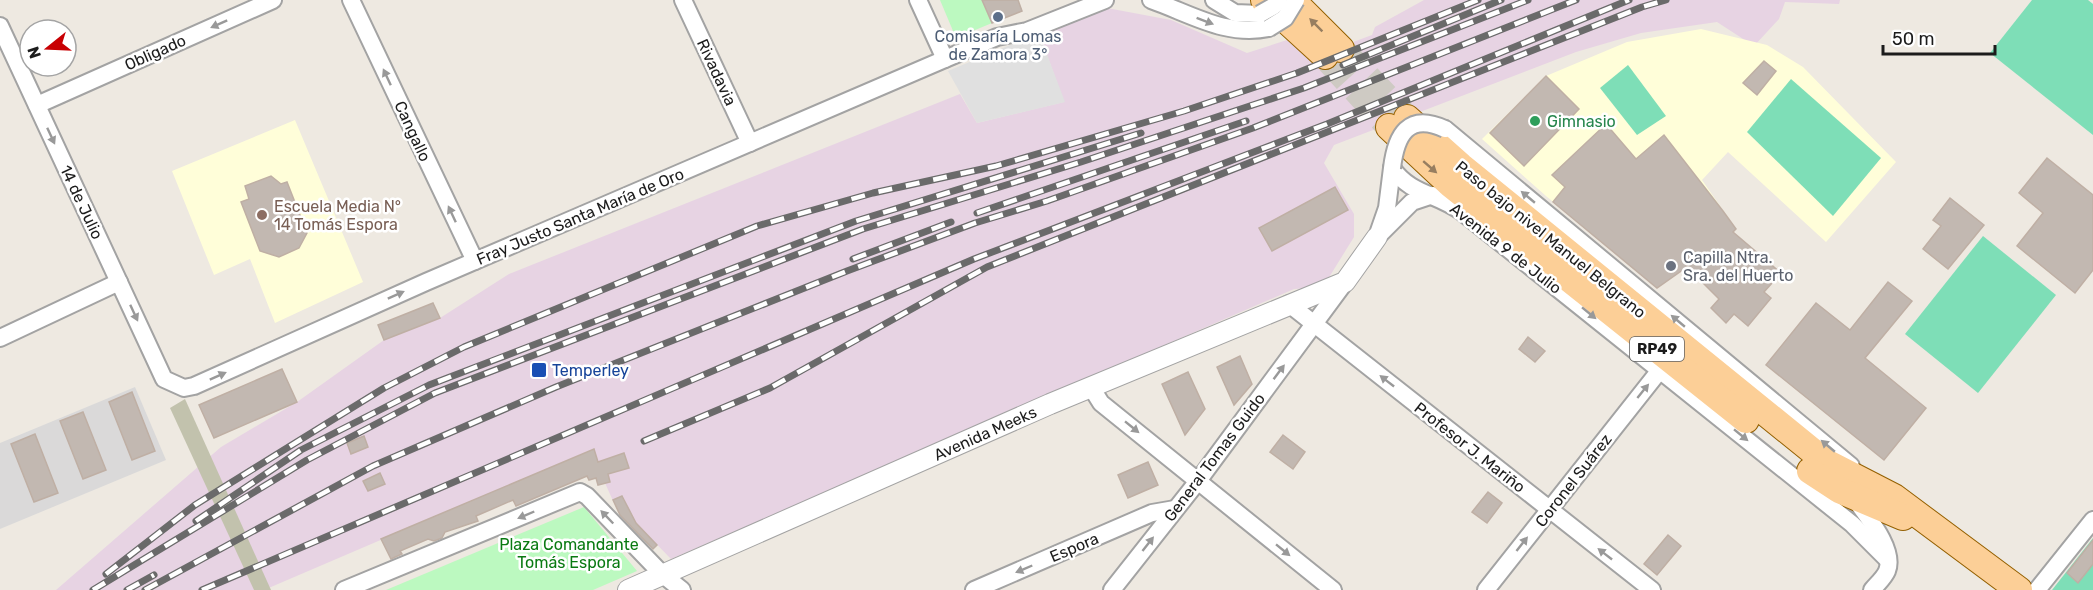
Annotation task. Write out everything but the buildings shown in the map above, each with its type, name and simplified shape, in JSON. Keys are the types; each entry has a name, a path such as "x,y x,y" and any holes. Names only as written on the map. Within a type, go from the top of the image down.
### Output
{"main road":[{"path":"1265,14 1333,53 1294,0"},
{"name":"Paso bajo nivel Manuel Belgrano","path":"1398,122 1461,166 1826,462 1845,473 1863,490 1947,537 2019,590"}],"street":[{"name":"Obligado","path":"37,105 273,0"},
{"name":"Cangallo","path":"351,0 475,261"},
{"name":"Rivadavia","path":"683,0 750,144"},
{"path":"918,0 945,59"},
{"name":"Fray Justo Santa María de Oro","path":"164,379 184,388 194,387 475,261 997,37 1021,22 1080,0"},
{"name":"Fray Justo Santa María de Oro","path":"997,37 1027,31 1105,0"},
{"path":"1151,0 1230,30 1246,32 1279,0"},
{"path":"1214,0 1235,13 1265,14 1285,18 1294,0"},
{"name":"14 de Julio","path":"0,26 164,379"},
{"path":"1377,237 1388,208 1397,141 1407,129 1425,122 1445,129 1863,490 1888,560 1886,573 1872,590"},
{"name":"Avenida 9 de Julio","path":"1392,168 1406,185 1433,195 1462,212 1852,524 1888,560"},
{"path":"1344,282 1377,237 1412,202 1433,195"},
{"path":"0,338 119,282"},
{"name":"Avenida Meeks","path":"628,590 1091,387 1344,282"},
{"name":"General Tomas Guido","path":"1112,590 1198,481 1344,282"},
{"name":"Profesor J. Mariño","path":"1289,304 1652,590"},
{"name":"Coronel Suárez","path":"1486,590 1660,370"},
{"path":"1091,387 1101,403 1333,590"},
{"path":"344,590 580,492 587,496 662,574 682,590"},
{"name":"Espora","path":"974,590 1152,513 1175,509"},
{"path":"2037,590 2093,520"}],"shaded area":[{"path":"1424,0 1840,0 1839,4 1785,2 1779,19 1754,46 1717,22 1641,33 1576,52 1334,145 1324,163 1354,214 1354,237 1323,287 1294,289 671,559 636,523 624,499 614,503 605,483 610,481 608,474 629,468 598,462 593,449 264,590 56,590 221,447 297,402 384,340 440,318 509,274 960,94 977,123 1064,102 1039,33 1107,8 1171,20 1247,53 1287,40 1310,58 1372,35 1375,27"},
{"path":"1701,29 1767,45 1803,67 1896,162 1826,242 1728,152 1702,180 1736,229 1716,246 1643,275 1546,196 1482,139 1546,76 1627,42"},
{"path":"1039,33 1065,102 977,123 948,71"},
{"name":"Escuela Media N° 14 Tomás Espora","path":"295,120 363,282 275,323 250,259 214,275 172,171"},
{"path":"135,387 166,460 0,529 0,443"},
{"path":"185,399 271,590 254,590 170,408"}],"green space":[{"path":"940,0 982,0 992,23 956,38"},
{"path":"2032,0 2088,0 2093,4 2093,135 1990,53"},
{"path":"1628,65 1666,116 1637,135 1600,88"},
{"path":"1791,79 1881,158 1833,216 1747,132"},
{"path":"1983,236 2056,295 1978,393 1905,334"},
{"name":"Plaza Comandante Tomás Espora","path":"584,507 637,571 593,590 386,590"},
{"path":"2093,538 2093,590 2052,590"}],"tunnel":[{"path":"1341,49 1407,118"},
{"path":"1329,61 1389,127"}],"railway":[{"path":"106,574 195,505 384,388 464,347 757,226 873,193 996,166 1184,111 1297,73 1478,0"},
{"path":"1343,65 1501,0"},
{"path":"93,590 307,460 435,393 863,229 1081,162 1304,88 1528,0"},
{"path":"145,590 373,466 556,387 847,271 975,223 1047,201 1253,128 1576,0"},
{"path":"202,590 974,259 1327,124 1629,0"},
{"path":"644,441 770,388 987,267 1642,7 1666,0"},
{"path":"977,213 1246,121"},
{"path":"196,521 301,450 429,385 856,221 1141,133"},
{"path":"853,259 951,222"},
{"path":"127,590 154,575"}],"place":[{"name":"Comisaría Lomas de Zamora 3°","path":"998,17"},
{"name":"Gimnasio","path":"1535,121"},
{"name":"Escuela Media N° 14 Tomás Espora","path":"262,215"},
{"name":"Capilla Ntra. Sra. del Huerto","path":"1671,266"},
{"name":"Temperley","path":"539,370"}]}
